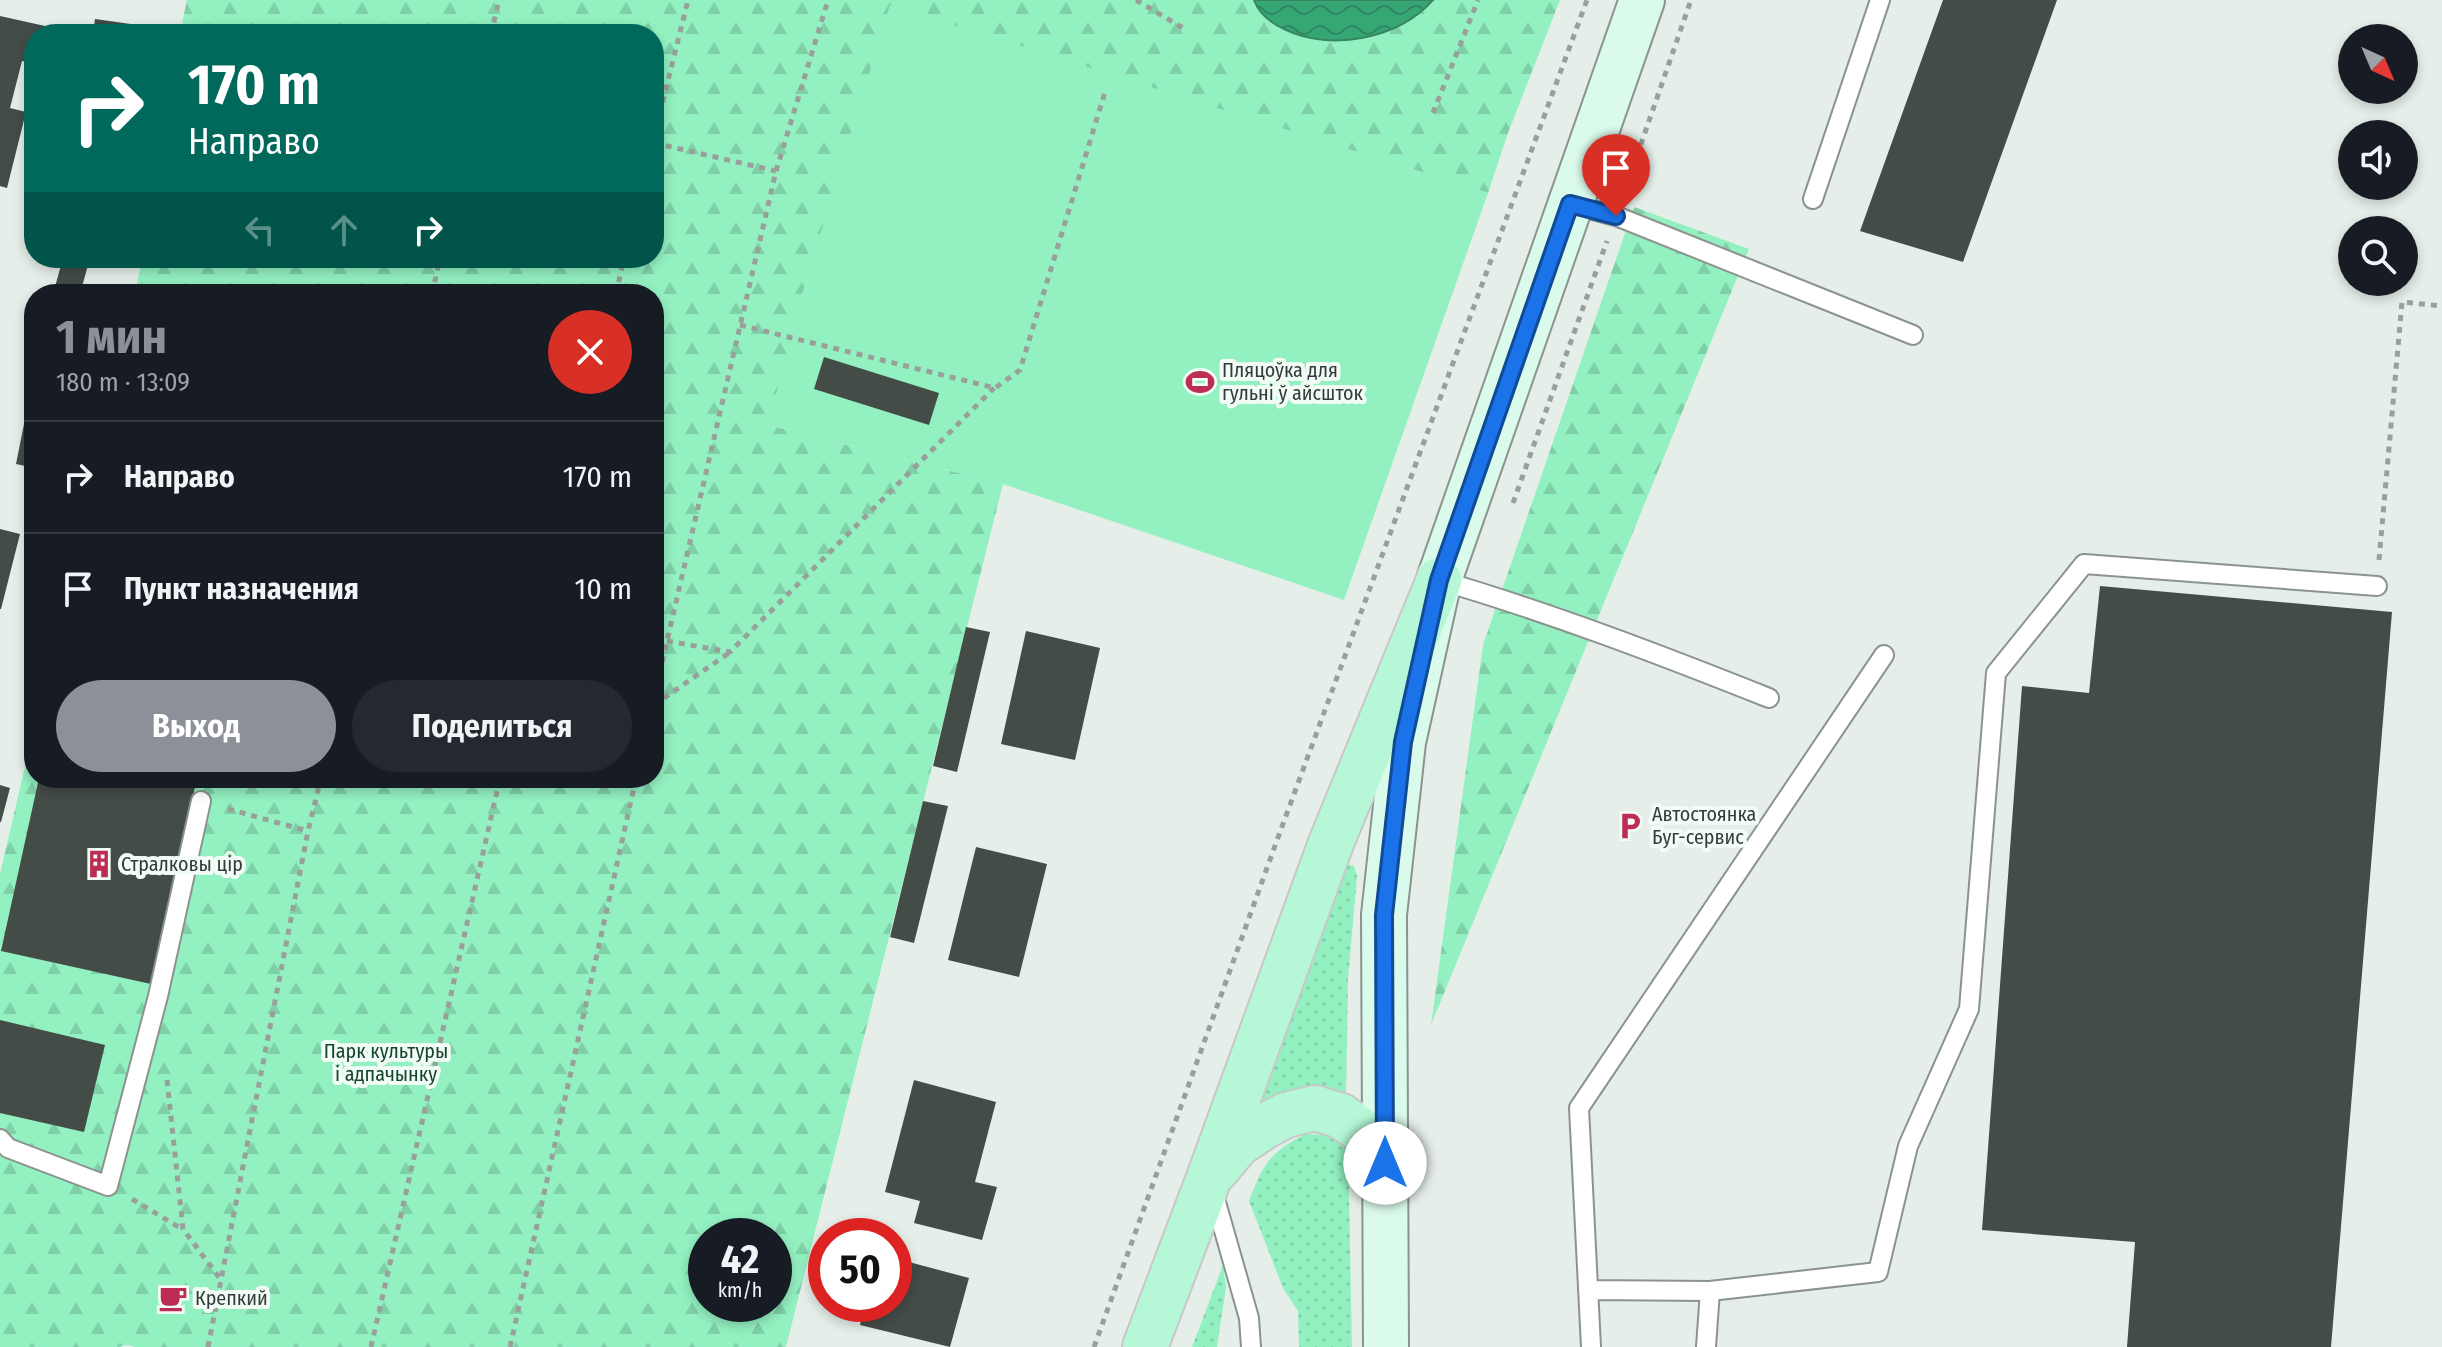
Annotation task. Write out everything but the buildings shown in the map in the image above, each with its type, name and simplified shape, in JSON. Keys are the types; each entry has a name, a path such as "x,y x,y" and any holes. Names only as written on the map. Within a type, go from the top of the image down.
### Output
{"main road":[{"path":"1145,1347 1331,843 1439,580 1642,0"},
{"path":"1386,1347 1384,915 1403,742 1439,580"},
{"path":"1209,1178 1238,1144 1265,1126 1286,1115 1315,1108 1341,1116 1367,1135 1385,1163"}],"lane":[{"path":"1813,199 1880,0"},
{"path":"1570,204 1616,216 1913,335"},
{"path":"1588,1290 1710,1291 1878,1272 1908,1146 1969,1009 1996,673 2084,564 2377,586"},
{"path":"1439,580 1661,655 1769,698"},
{"path":"1591,1347 1579,1108 1884,655"},
{"path":"0,1139 8,1148 108,1186 158,996 201,801"},
{"path":"1209,1178 1249,1318 1251,1347"},
{"path":"1706,1347 1710,1291"}],"path":[{"path":"493,24 499,0"},
{"path":"664,99 688,0"},
{"path":"664,649 776,171 828,0"},
{"path":"1136,0 1183,28"},
{"path":"1433,113 1478,0"},
{"path":"1094,1347 1587,0"},
{"path":"1512,506 1691,0"},
{"path":"664,698 730,652 995,388 1020,370 1106,89"},
{"path":"664,143 776,171"},
{"path":"2377,586 2402,302 2442,306"},
{"path":"740,325 995,388"},
{"path":"667,641 730,652"},
{"path":"208,1347 319,788"},
{"path":"371,1347 498,788"},
{"path":"510,1347 634,788"},
{"path":"201,801 308,831"},
{"path":"166,1074 183,1229"},
{"path":"108,1186 183,1229 221,1280"}],"green space":[{"name":"Парк культуры і адпачынку","path":"187,0 1254,0 1256,7 1297,35 1322,41 1379,34 1404,24 1433,0 1560,0 1488,193 890,6 768,425 1003,484 818,1218 808,1218 808,1260 786,1347 0,1347 0,874 24,771 24,788 664,788 664,284 137,284 140,268 664,268 664,24 182,23"},
{"path":"890,5 1488,193 1344,600 1003,484 768,425 799,304"},
{"path":"1634,207 1749,249 1431,1025 1483,645"},
{"path":"1347,864 1354,866 1357,876 1348,979 1346,1099 1255,1113"},
{"path":"1305,1134 1331,1135 1348,1144 1352,1347 1299,1347 1298,1311 1283,1288 1249,1201 1269,1161"},
{"path":"1223,1265 1226,1287 1217,1347 1192,1347"}],"water":[{"path":"1254,0 1433,0 1402,24 1383,32 1363,38 1322,40 1302,36 1275,24 1259,10"}],"place":[{"name":"Пляцоўка для гульні ў айсшток","path":"1200,382"},
{"name":"Автостоянка Буг-сервис","path":"1630,826"},
{"name":"Стралковы цір","path":"99,864"},
{"name":"Крепкий","path":"173,1298"}],"route":[{"path":"1385,1163 1384,915 1403,742 1439,580 1570,204 1616,216"}]}
